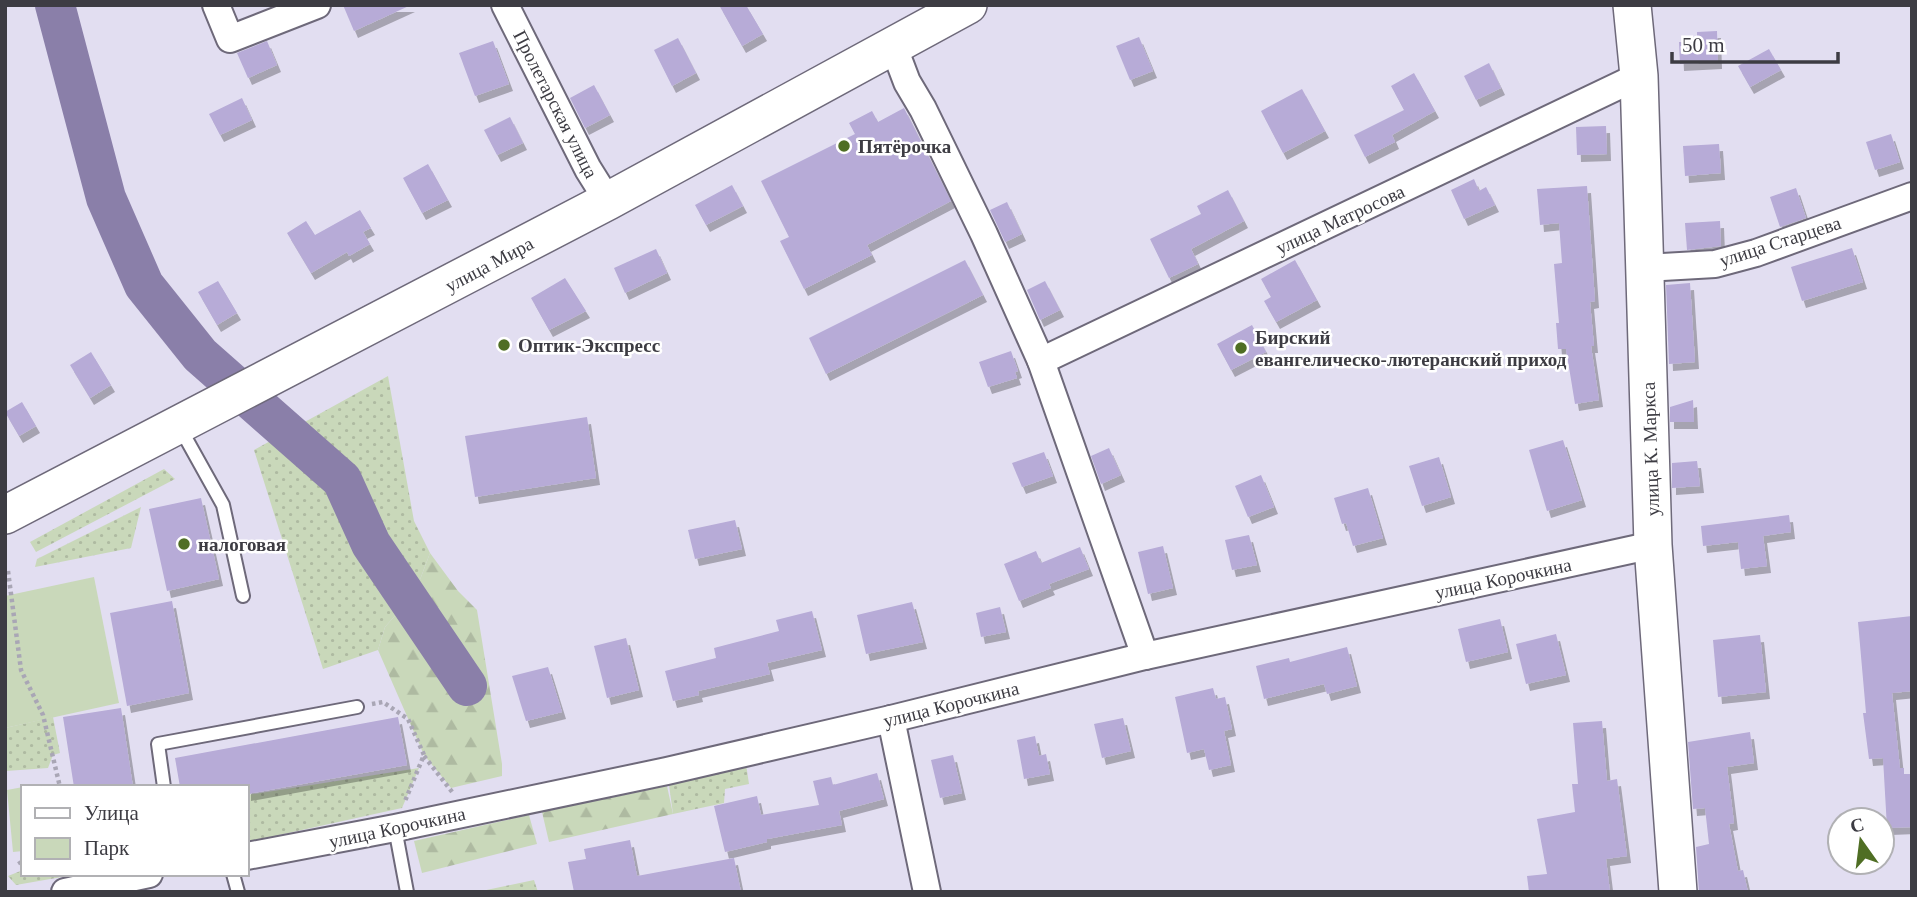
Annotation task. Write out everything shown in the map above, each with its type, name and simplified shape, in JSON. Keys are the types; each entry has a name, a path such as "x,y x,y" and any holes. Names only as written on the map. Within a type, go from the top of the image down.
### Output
{"main road":[{"name":"улица Мира","path":"5,515 608,201 968,5"},
{"name":"улица К. Маркса","path":"1632,5 1639,76 1653,545 1678,892"}],"street":[{"path":"216,5 230,39 317,5"},
{"name":"Пролетарская улица","path":"505,5 588,169 608,201"},
{"path":"893,46 907,82 984,234 1041,361 1145,656"},
{"name":"улица Матросова","path":"1041,361 1639,76"},
{"name":"улица Старцева","path":"1645,268 1715,264 1912,196"},
{"name":"улица Корочкина","path":"248,856 667,771 1145,656 1653,545"},
{"path":"891,719 928,892"},
{"path":"65,892 140,876"}],"lane":[{"path":"179,426 223,505 243,596"},
{"path":"164,785 158,744 357,707"},
{"path":"395,828 407,892"}],"path":[{"path":"8,571 21,670 43,715 60,785"},
{"path":"357,707 383,702 408,719 424,755 451,788 464,813"},
{"path":"395,828 424,755"}],"green space":[{"path":"388,376 414,521 430,553 415,593 385,627 378,650 323,669 254,450"},
{"path":"164,469 175,479 36,552 30,542"},
{"path":"141,507 131,548 35,567 37,559"},
{"path":"430,553 458,591 477,610 502,764 502,776 451,788 424,755 378,650 385,627 415,593"},
{"path":"94,577 119,703 5,728 5,596"},
{"path":"53,717 60,753 53,755 48,768 6,771 5,728"},
{"path":"746,764 749,784 725,789 724,803 673,814 669,785"},
{"path":"419,768 402,808 248,842 248,795"},
{"path":"667,786 673,814 549,842 542,812"},
{"path":"21,787 21,851 13,852 7,790"},
{"path":"529,815 537,844 422,873 414,841"},
{"path":"21,871 21,876 68,876 16,885 8,876"},
{"path":"534,880 538,892 477,892"}],"building":[{"path":"343,5 411,5 354,31"},
{"path":"719,5 746,5 763,34 742,46"},
{"path":"1717,31 1718,62 1680,64 1679,42 1697,42 1697,32"},
{"path":"1139,37 1153,71 1130,80 1116,46"},
{"path":"678,38 696,73 672,86 654,50"},
{"path":"267,41 277,65 248,78 237,53"},
{"path":"493,41 509,84 475,96 459,53"},
{"path":"1769,49 1781,70 1750,87 1738,66"},
{"path":"1489,63 1501,88 1476,100 1464,76"},
{"path":"1414,73 1435,111 1392,135 1395,142 1365,157 1354,135 1404,110 1391,86"},
{"path":"594,85 610,115 585,128 570,98"},
{"path":"1302,89 1325,131 1283,153 1261,111"},
{"path":"242,98 252,120 220,135 209,114"},
{"path":"904,108 951,201 867,245 872,255 804,289 780,241 789,237 761,181 855,134 849,123 872,111 878,122"},
{"path":"510,117 523,143 497,155 484,130"},
{"path":"1606,126 1607,154 1577,155 1576,127"},
{"path":"1891,134 1900,162 1875,170 1866,142"},
{"path":"1719,144 1721,173 1685,176 1683,146"},
{"path":"428,164 448,200 422,213 403,178"},
{"path":"1474,179 1479,191 1486,187 1495,205 1464,219 1451,190"},
{"path":"732,185 743,206 706,225 695,205"},
{"path":"1587,186 1595,301 1590,302 1594,346 1591,346 1599,400 1575,404 1566,349 1558,349 1556,323 1559,323 1554,264 1562,263 1559,223 1540,225 1537,189"},
{"path":"1796,188 1806,218 1780,227 1770,197"},
{"path":"1228,190 1244,221 1191,249 1198,264 1169,278 1150,239 1201,214 1197,206"},
{"path":"1007,202 1022,234 1005,242 990,210"},
{"path":"360,210 371,228 363,232 370,244 349,256 347,252 311,273 287,233 306,221 315,235"},
{"path":"1720,221 1721,246 1687,250 1685,223"},
{"path":"1852,248 1863,282 1802,301 1791,267"},
{"path":"656,249 667,273 625,293 614,268"},
{"path":"965,260 983,295 826,374 809,338"},
{"path":"1295,260 1317,300 1276,322 1264,301 1271,297 1261,279"},
{"path":"565,278 586,311 549,330 531,298"},
{"path":"218,281 237,313 217,325 198,292"},
{"path":"1045,281 1060,310 1040,320 1027,290"},
{"path":"1690,283 1695,362 1669,364 1666,285"},
{"name":"Бирский евангелическо-лютеранский приход","path":"1252,325 1266,352 1231,370 1217,344"},
{"path":"1011,351 1018,371 1015,372 1017,378 988,387 979,362"},
{"path":"91,352 111,385 90,398 70,365"},
{"path":"1693,400 1694,422 1670,422 1670,407"},
{"path":"22,402 36,426 19,436 5,412"},
{"path":"587,417 596,478 475,497 465,436"},
{"path":"1563,440 1582,500 1547,511 1529,450"},
{"path":"1109,448 1121,475 1101,484 1091,456"},
{"path":"1044,452 1053,476 1022,487 1012,463"},
{"path":"1439,457 1451,497 1422,506 1409,466"},
{"path":"1697,461 1700,486 1672,488 1672,463"},
{"path":"1261,475 1274,507 1248,517 1235,486"},
{"path":"1368,488 1383,538 1353,546 1346,523 1342,524 1334,498"},
{"name":"налоговая","path":"201,498 219,579 167,591 149,509"},
{"path":"1789,515 1791,532 1763,536 1767,566 1741,569 1738,542 1703,546 1701,526"},
{"path":"735,520 742,549 695,559 688,530"},
{"path":"1249,535 1257,565 1232,570 1225,540"},
{"path":"1163,546 1173,588 1148,594 1138,552"},
{"path":"1080,547 1089,569 1049,584 1051,588 1019,601 1004,564 1036,551 1041,563"},
{"path":"172,601 189,693 127,706 110,613"},
{"path":"912,602 923,642 866,654 857,615"},
{"path":"1000,607 1006,632 981,637 976,613"},
{"path":"812,611 822,650 767,663 770,674 698,691 699,695 673,701 665,671 716,658 714,648 779,631 776,620"},
{"path":"1912,616 1912,691 1892,693 1900,768 1904,768 1904,774 1912,774 1912,827 1896,828 1896,806 1886,806 1883,758 1869,759 1863,713 1866,713 1858,622"},
{"path":"1500,619 1508,652 1466,662 1458,629"},
{"path":"1556,634 1566,675 1526,684 1516,644"},
{"path":"1760,635 1766,692 1718,697 1713,640"},
{"path":"626,638 639,690 607,698 594,646"},
{"path":"1347,647 1357,686 1327,694 1324,684 1264,699 1256,666 1289,658 1290,662"},
{"path":"548,667 562,712 526,721 512,676"},
{"path":"1213,688 1216,699 1225,697 1232,729 1224,731 1231,765 1209,770 1204,749 1187,753 1175,697"},
{"path":"121,708 133,785 74,785 63,717"},
{"path":"398,717 407,765 248,794 248,785 180,785 175,758"},
{"path":"1123,718 1131,751 1102,758 1094,724"},
{"path":"1602,721 1607,781 1617,779 1627,856 1606,859 1610,892 1529,892 1527,876 1547,874 1537,819 1575,812 1572,784 1578,784 1573,723"},
{"path":"1750,732 1754,763 1727,767 1734,823 1729,824 1738,871 1743,870 1748,892 1699,892 1696,847 1709,844 1705,808 1693,809 1688,742"},
{"path":"1035,736 1039,756 1046,754 1050,774 1024,779 1017,740"},
{"path":"953,755 962,793 940,798 931,760"},
{"path":"877,773 884,799 839,811 842,825 767,839 767,842 725,852 714,806 757,796 761,815 819,805 813,781 831,777 833,785"},
{"path":"630,840 637,876 734,858 741,892 574,892 568,862 586,859 584,849"}],"waterway":[{"path":"55,5 106,198 144,285 200,355 342,480 371,544 467,686"}],"place":[{"name":"Пятёрочка","path":"844,146"},
{"name":"Оптик-Экспресс","path":"504,345"},
{"name":"Бирский евангелическо-лютеранский приход","path":"1241,348"},
{"name":"налоговая","path":"184,544"}]}
